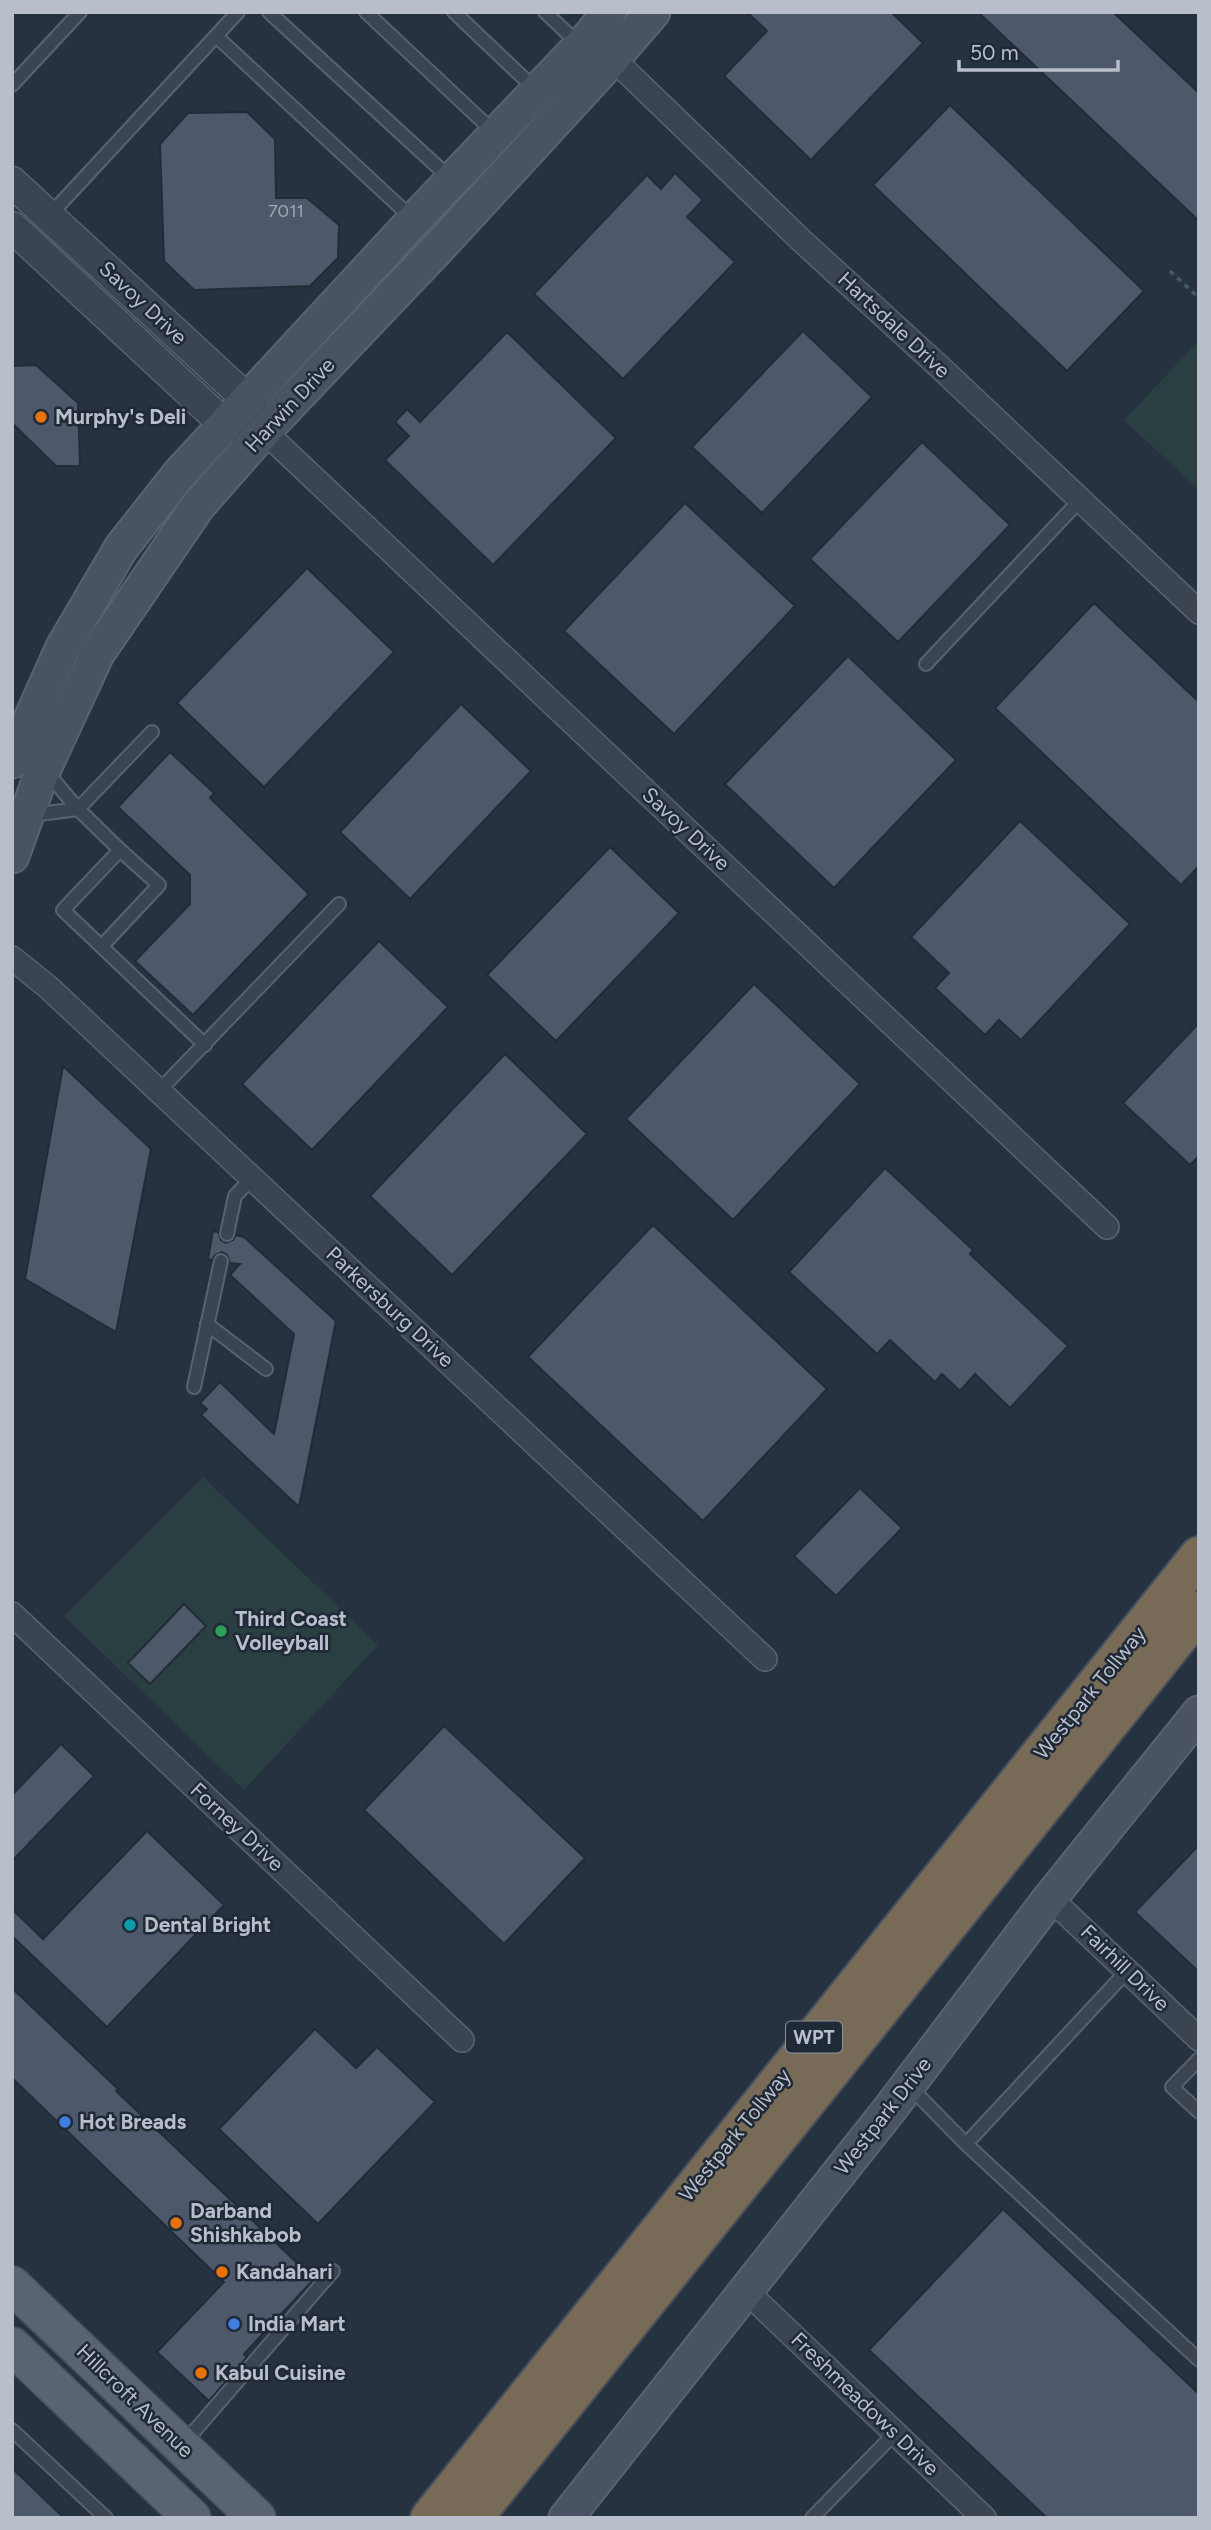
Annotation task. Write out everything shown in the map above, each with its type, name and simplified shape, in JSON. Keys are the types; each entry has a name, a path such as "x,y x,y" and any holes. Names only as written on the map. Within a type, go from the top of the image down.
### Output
{"highway":[{"name":"Westpark Tollway","path":"430,2518 1199,1556"},
{"name":"Westpark Tollway","path":"473,2518 1199,1611"}],"main road":[{"name":"Harwin Drive","path":"12,761 62,647 121,548 180,473 414,220 538,91 598,38 653,12"},
{"name":"Harwin Drive","path":"12,856 44,769 97,654 198,506 264,431 440,247 598,38"},
{"path":"414,220 440,247"},
{"path":"62,647 97,654"},
{"name":"Westpark Drive","path":"566,2518 1199,1713"},
{"path":"12,2337 25,2297"},
{"name":"Hillcroft Avenue","path":"25,2297 257,2518"},
{"path":"12,2346 192,2518"}],"street":[{"name":"Hartsdale Drive","path":"598,38 803,242 1199,612"},
{"name":"Savoy Drive","path":"12,182 248,400 264,431 1107,1227"},
{"name":"Savoy Drive","path":"12,227 224,424"},
{"path":"224,424 264,431"},
{"name":"Parkersburg Drive","path":"12,958 48,987 765,1659"},
{"name":"Forney Drive","path":"12,1614 462,2040"},
{"name":"Fairhill Drive","path":"1051,1898 1199,2039"},
{"name":"Freshmeadows Drive","path":"746,2291 984,2518"}],"lane":[{"path":"12,85 80,12"},
{"path":"49,216 238,12"},
{"path":"269,12 452,180"},
{"path":"366,12 496,135"},
{"path":"454,12 538,91"},
{"path":"545,12 598,38"},
{"path":"216,36 414,220"},
{"path":"926,664 1080,500"},
{"path":"27,816 78,809 152,732"},
{"path":"44,769 78,809 159,885 102,946"},
{"path":"120,850 63,910 205,1045"},
{"path":"159,1091 339,904"},
{"path":"227,1234 235,1196 252,1178"},
{"path":"194,1387 221,1261"},
{"path":"207,1324 266,1368"},
{"path":"966,2144 1127,1971"},
{"path":"1199,2059 1172,2087 1199,2112"},
{"path":"908,2085 966,2144 1199,2360"},
{"path":"181,2446 333,2271"},
{"path":"12,2430 106,2518"},
{"path":"812,2518 895,2433"}],"path":[{"path":"1170,271 1199,298"}],"green space":[{"path":"1199,341 1199,490 1124,420"},
{"name":"Third Coast Volleyball","path":"203,1477 378,1645 244,1790 64,1616"}],"building":[{"path":"747,12 891,12 923,43 811,160 724,76 767,31"},
{"path":"978,12 1113,12 1199,93 1199,221"},
{"path":"950,105 1144,291 1067,371 873,185"},
{"path":"247,112 275,139 276,198 307,198 339,225 338,258 310,286 194,290 164,261 160,144 188,113"},
{"path":"675,173 703,200 687,217 735,262 623,379 534,294 647,175 661,189"},
{"path":"803,331 872,397 762,513 692,447"},
{"path":"507,332 616,438 493,565 385,460 409,436 395,422 407,409 420,422"},
{"path":"36,365 78,403 80,466 56,466 12,423 12,366"},
{"path":"922,442 1010,525 898,642 810,559"},
{"path":"685,503 795,606 674,734 564,631"},
{"path":"307,568 394,652 264,787 177,703"},
{"path":"1094,603 1199,702 1199,866 1181,885 995,708"},
{"path":"848,656 956,760 834,888 725,784"},
{"path":"461,704 531,771 410,899 340,832"},
{"path":"170,752 214,793 210,798 309,894 193,1015 135,961 190,904 190,875 118,807"},
{"path":"1020,821 1130,924 1021,1040 999,1020 985,1035 935,988 949,973 911,937"},
{"path":"610,847 679,913 556,1041 487,975"},
{"path":"379,941 448,1007 312,1150 242,1084"},
{"path":"754,984 860,1084 733,1220 626,1119"},
{"path":"1199,1023 1199,1156 1190,1165 1123,1103"},
{"path":"505,1054 587,1134 452,1275 370,1196"},
{"path":"63,1066 151,1149 116,1332 25,1279"},
{"path":"885,1168 973,1250 970,1254 1068,1346 1010,1408 975,1374 960,1391 942,1374 935,1382 890,1340 877,1354 789,1272"},
{"path":"653,1225 827,1389 703,1521 528,1357"},
{"path":"213,1231 218,1232 221,1240 226,1243 236,1235 244,1237 336,1321 299,1507 201,1415 207,1409 200,1403 220,1382 274,1434 294,1334 230,1275 240,1264 230,1263 227,1255 222,1252 212,1260 208,1259"},
{"path":"860,1488 902,1528 836,1596 794,1556"},
{"path":"184,1604 206,1626 150,1684 128,1663"},
{"path":"444,1726 585,1858 504,1944 364,1810"},
{"path":"61,1744 94,1776 12,1861 12,1795"},
{"name":"Dental Bright","path":"147,1831 224,1905 107,2027 12,1936 12,1909 43,1939"},
{"path":"1199,1845 1199,1972 1135,1912"},
{"path":"12,1988 314,2279 244,2354 247,2357 209,2401 157,2352 224,2282 12,2078"},
{"path":"315,2029 356,2068 377,2047 435,2102 318,2224 219,2129"},
{"path":"1003,2209 1199,2394 1199,2518 1047,2518 869,2350"},
{"path":"12,2468 64,2518 12,2518"}],"place":[{"name":"Murphy's Deli","path":"41,417"},
{"name":"Third Coast Volleyball","path":"221,1631"},
{"name":"Dental Bright","path":"130,1925"},
{"name":"Hot Breads","path":"65,2122"},
{"name":"Darband Shishkabob","path":"176,2223"},
{"name":"Kandahari","path":"222,2272"},
{"name":"India Mart","path":"234,2324"},
{"name":"Kabul Cuisine","path":"201,2373"}]}
